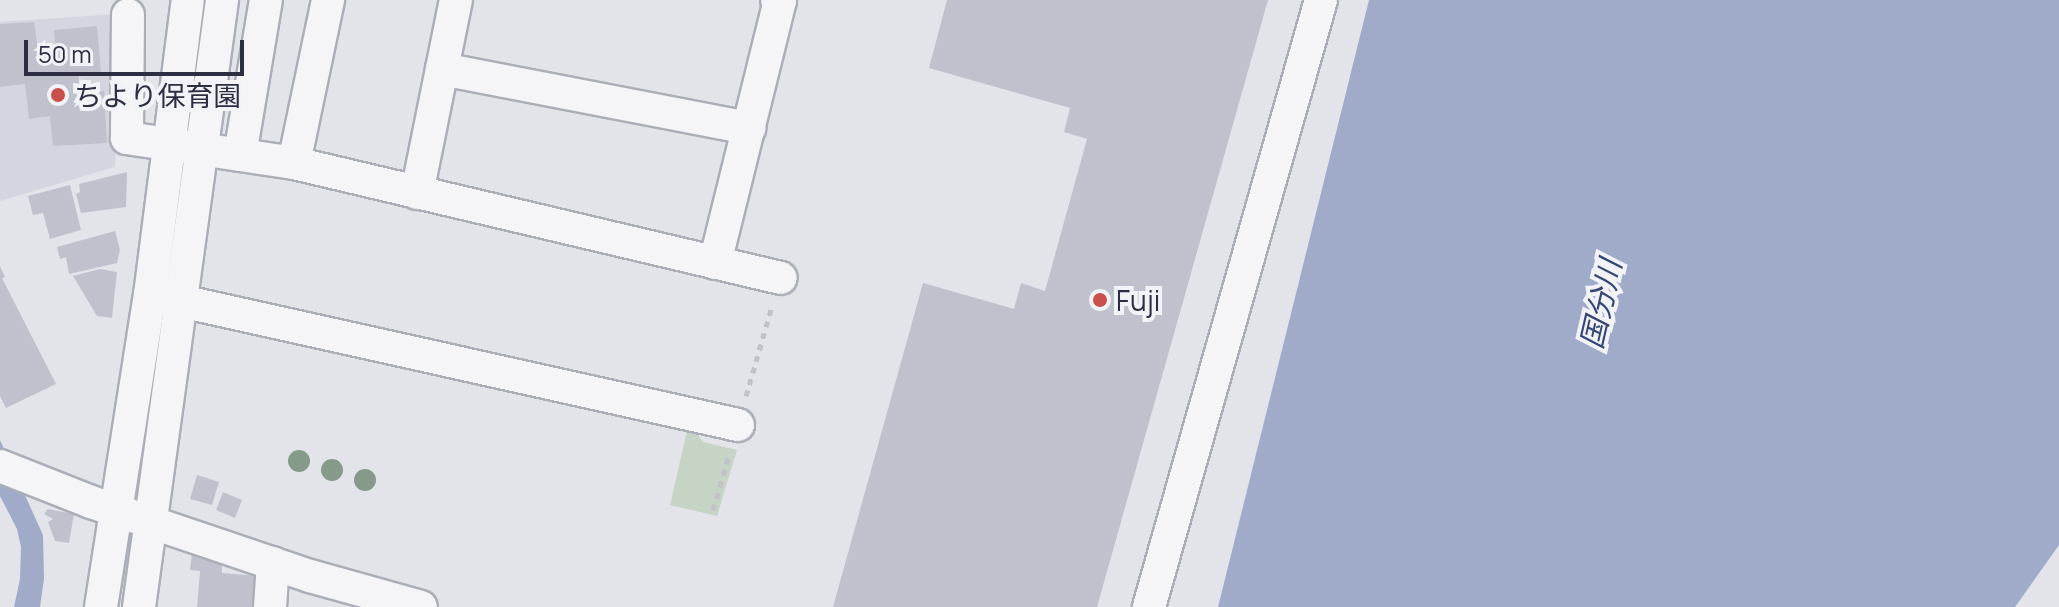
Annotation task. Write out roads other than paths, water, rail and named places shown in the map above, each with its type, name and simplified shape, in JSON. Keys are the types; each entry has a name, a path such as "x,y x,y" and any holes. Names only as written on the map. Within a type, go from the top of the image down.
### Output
{"street":[{"path":"101,607 150,295 188,0"},
{"path":"139,607 222,0"},
{"path":"240,155 266,0"},
{"path":"294,163 328,0"},
{"path":"417,193 456,0"},
{"path":"715,263 780,1 777,0"},
{"path":"1149,607 1321,0"},
{"path":"128,15 127,138 294,163 781,278"},
{"path":"442,69 749,128"},
{"path":"150,295 738,425"},
{"path":"0,466 116,510 273,563 421,607"},
{"path":"270,607 273,563"}],"water":[{"name":"国分川","path":"1369,0 2059,0 2059,545 2015,607 1218,607"},
{"path":"0,440 43,535 44,579 40,607 14,607 20,579 21,547 17,529 0,496"}],"place":[{"name":"ちより保育園","path":"58,95"},
{"name":"Fuji","path":"1100,300"}]}
